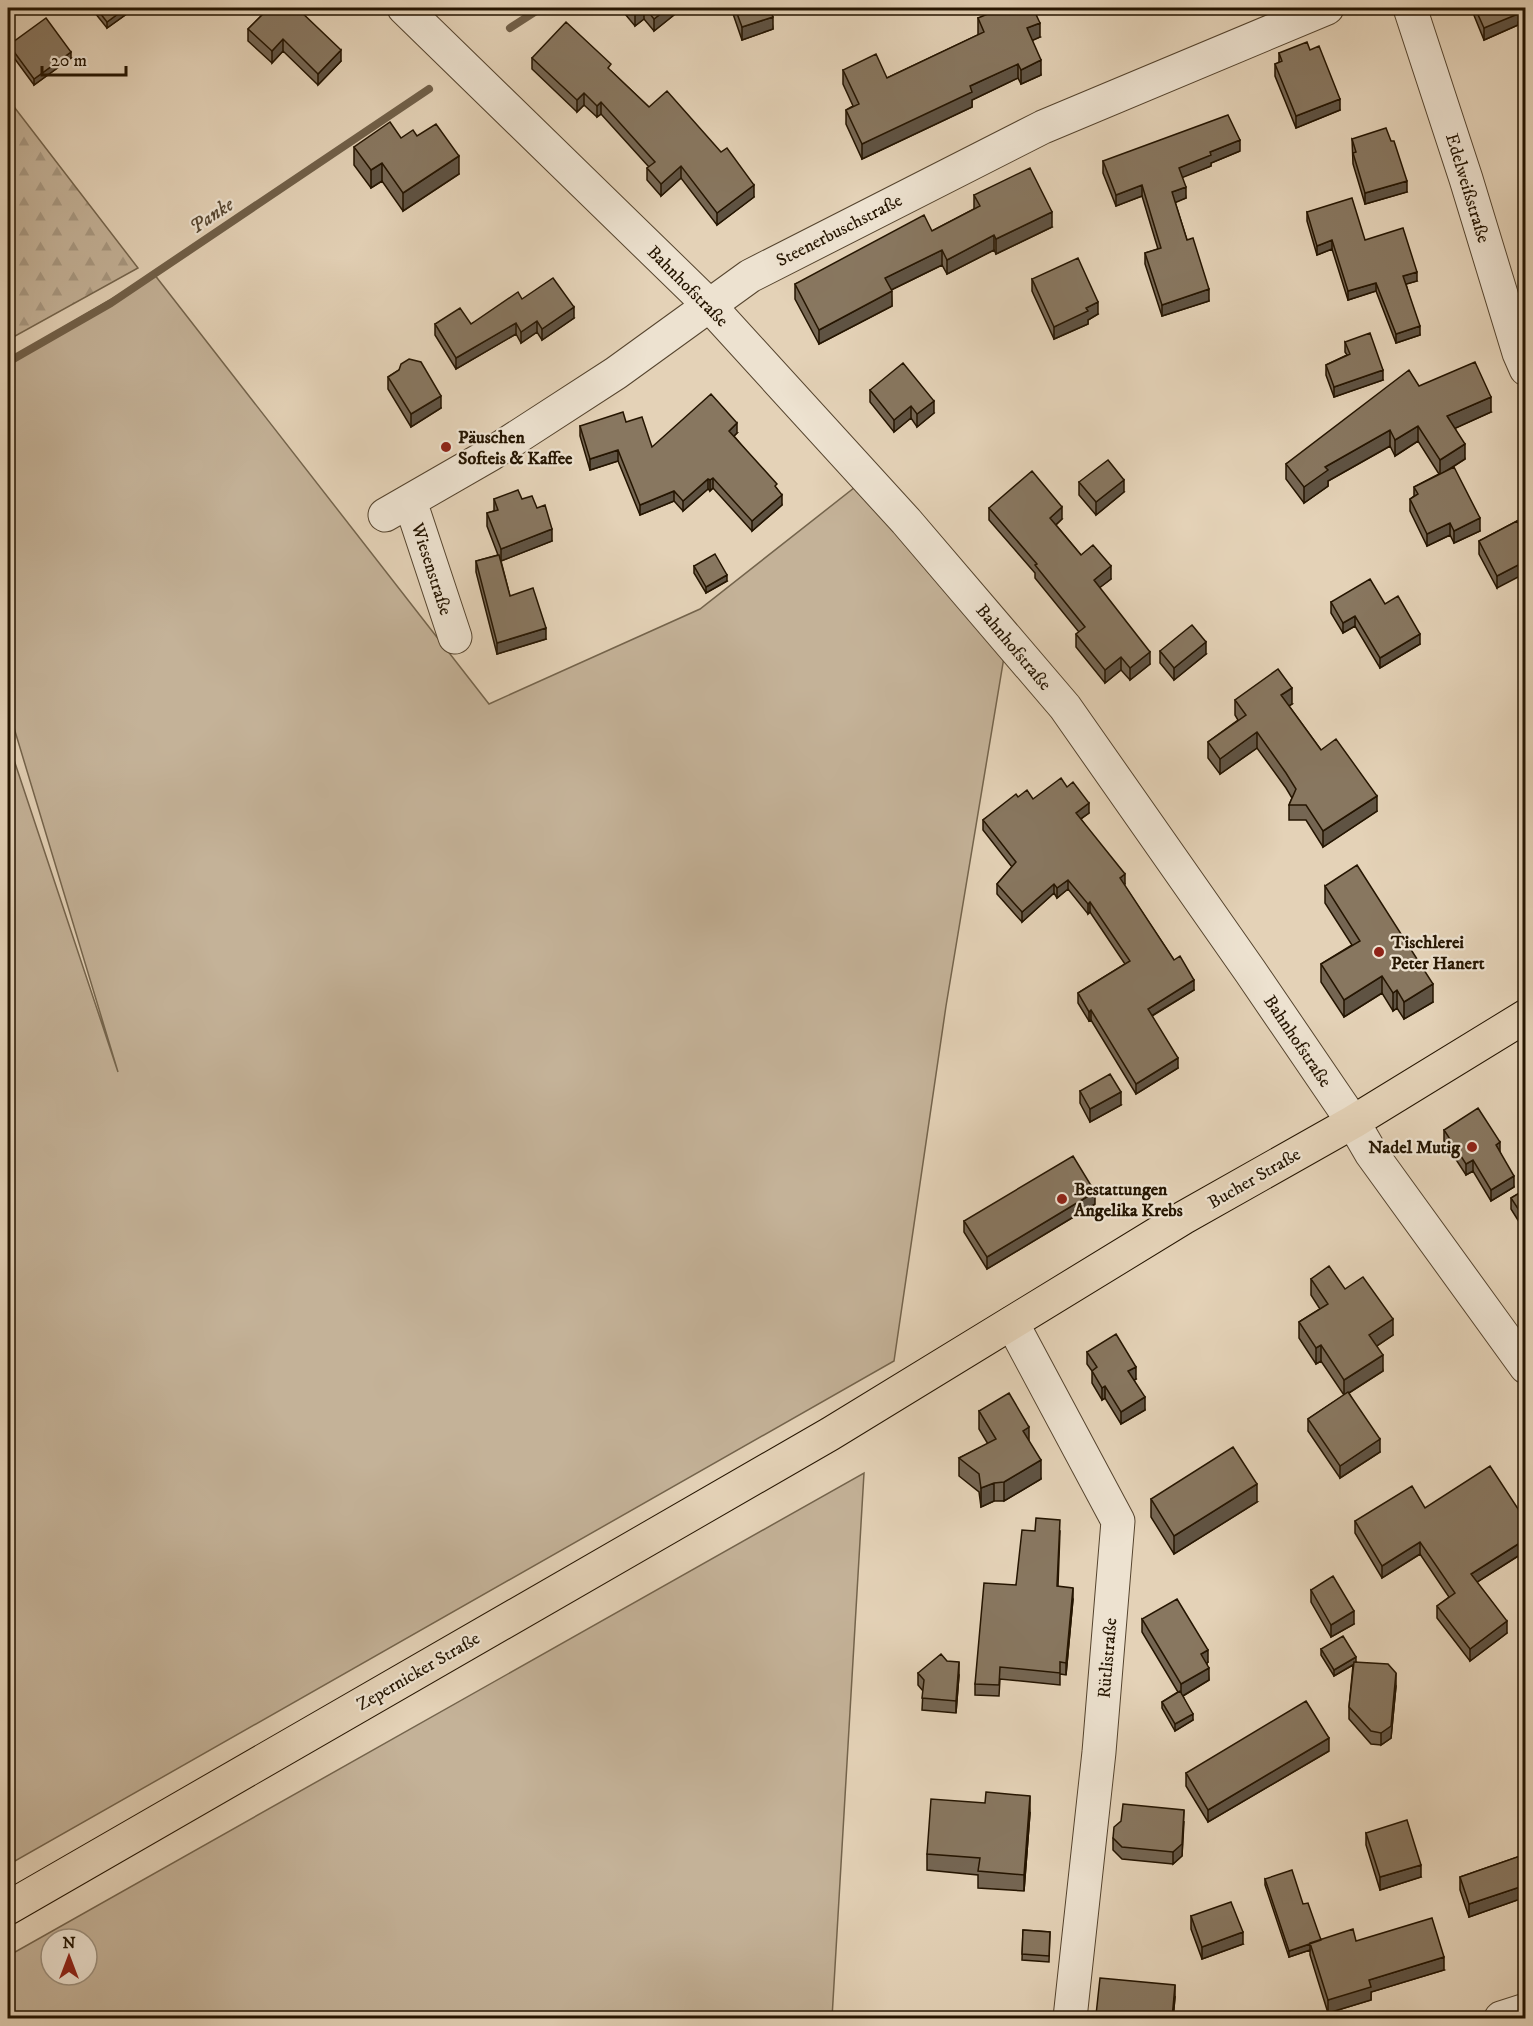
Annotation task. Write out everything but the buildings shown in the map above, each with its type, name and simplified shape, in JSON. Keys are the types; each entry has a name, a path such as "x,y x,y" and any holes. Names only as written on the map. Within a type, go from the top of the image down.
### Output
{"main road":[{"name":"Bucher Straße","path":"830,1434 1183,1218 1353,1122 1526,1016"},
{"name":"Zepernicker Straße","path":"8,1908 830,1434"}],"street":[{"name":"Bahnhofstraße","path":"404,8 708,304 906,521 1065,707 1250,971 1353,1122 1371,1153 1526,1367"},
{"name":"Steenerbuschstraße","path":"397,508 491,454 616,373 708,304 750,276 1043,127 1327,8"},
{"name":"Edelweißstraße","path":"1410,8 1526,369"},
{"name":"Wiesenstraße","path":"397,508 454,638"},
{"name":"Rütlistraße","path":"1012,1323 1118,1521 1099,1752 1070,2019"},
{"path":"1501,2019 1526,2010"}],"green space":[{"path":"8,99 138,268 8,340"},
{"path":"154,274 489,704 700,609 859,484 1007,639 946,1006 894,1361 8,1865 8,742 118,1072 8,708 8,360"},
{"path":"864,1473 832,2018 8,2018 8,1956 39,1939 39,1987 99,1987 99,1927 59,1927"}],"waterway":[{"name":"Panke","path":"510,28 541,8"},
{"name":"Panke","path":"8,362 111,303 429,89"}],"place":[{"name":"Päuschen Softeis & Kaffee","path":"446,447"},
{"name":"Tischlerei Peter Hanert","path":"1379,952"},
{"name":"Nadel Mutig","path":"1472,1147"},
{"name":"Bestattungen Angelika Krebs","path":"1062,1199"}]}
